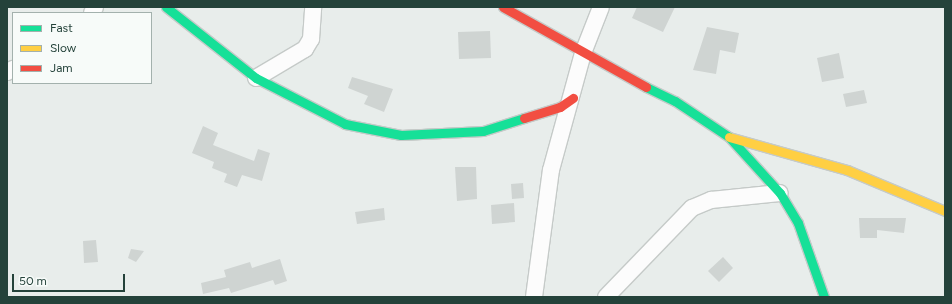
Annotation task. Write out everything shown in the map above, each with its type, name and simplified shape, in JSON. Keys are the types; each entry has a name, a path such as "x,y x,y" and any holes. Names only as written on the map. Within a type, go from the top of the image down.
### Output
{"street":[{"path":"166,7 256,78 345,124 401,135 483,131 560,107 573,98"},
{"path":"256,78 305,49 311,39 313,7"},
{"path":"503,7 583,53 675,100 729,137 780,193 811,253 824,297"},
{"path":"534,297 551,170 573,98 583,53 601,7"},
{"path":"729,137 847,170 945,211"},
{"path":"606,297 692,208 718,199 780,193"}],"building":[{"path":"637,7 675,7 663,32 632,18"},
{"path":"707,27 739,33 735,53 720,50 716,74 693,70"},
{"path":"490,31 491,58 459,59 458,32"},
{"path":"839,53 844,78 822,82 817,58"},
{"path":"352,77 393,89 384,112 364,104 368,96 348,88"},
{"path":"864,90 867,103 846,107 843,94"},
{"path":"203,126 218,133 213,145 254,161 258,149 270,153 262,181 242,175 237,187 224,182 227,174 212,168 214,162 192,153"},
{"path":"455,167 476,167 477,199 457,201"},
{"path":"523,183 524,198 512,199 511,184"},
{"path":"514,203 515,222 492,224 491,205"},
{"path":"384,208 385,220 357,224 355,212"},
{"path":"859,218 906,218 904,233 877,230 877,238 860,238"},
{"path":"96,240 98,262 84,263 83,241"},
{"path":"131,249 144,251 136,262 128,258"},
{"path":"723,257 733,268 719,282 708,271"},
{"path":"280,259 287,281 275,285 273,280 231,293 229,288 203,294 201,283 226,277 224,270 250,262 252,268"}],"traffic: fast":[{"path":"166,7 256,78 345,124 401,135 483,131 524,118"},
{"path":"646,87 675,101 729,137 780,193 798,223 824,297"}],"traffic: slow":[{"path":"729,137 847,170 945,211"}],"traffic: jam":[{"path":"503,7 646,87"},
{"path":"524,118 560,107 573,98"}]}
